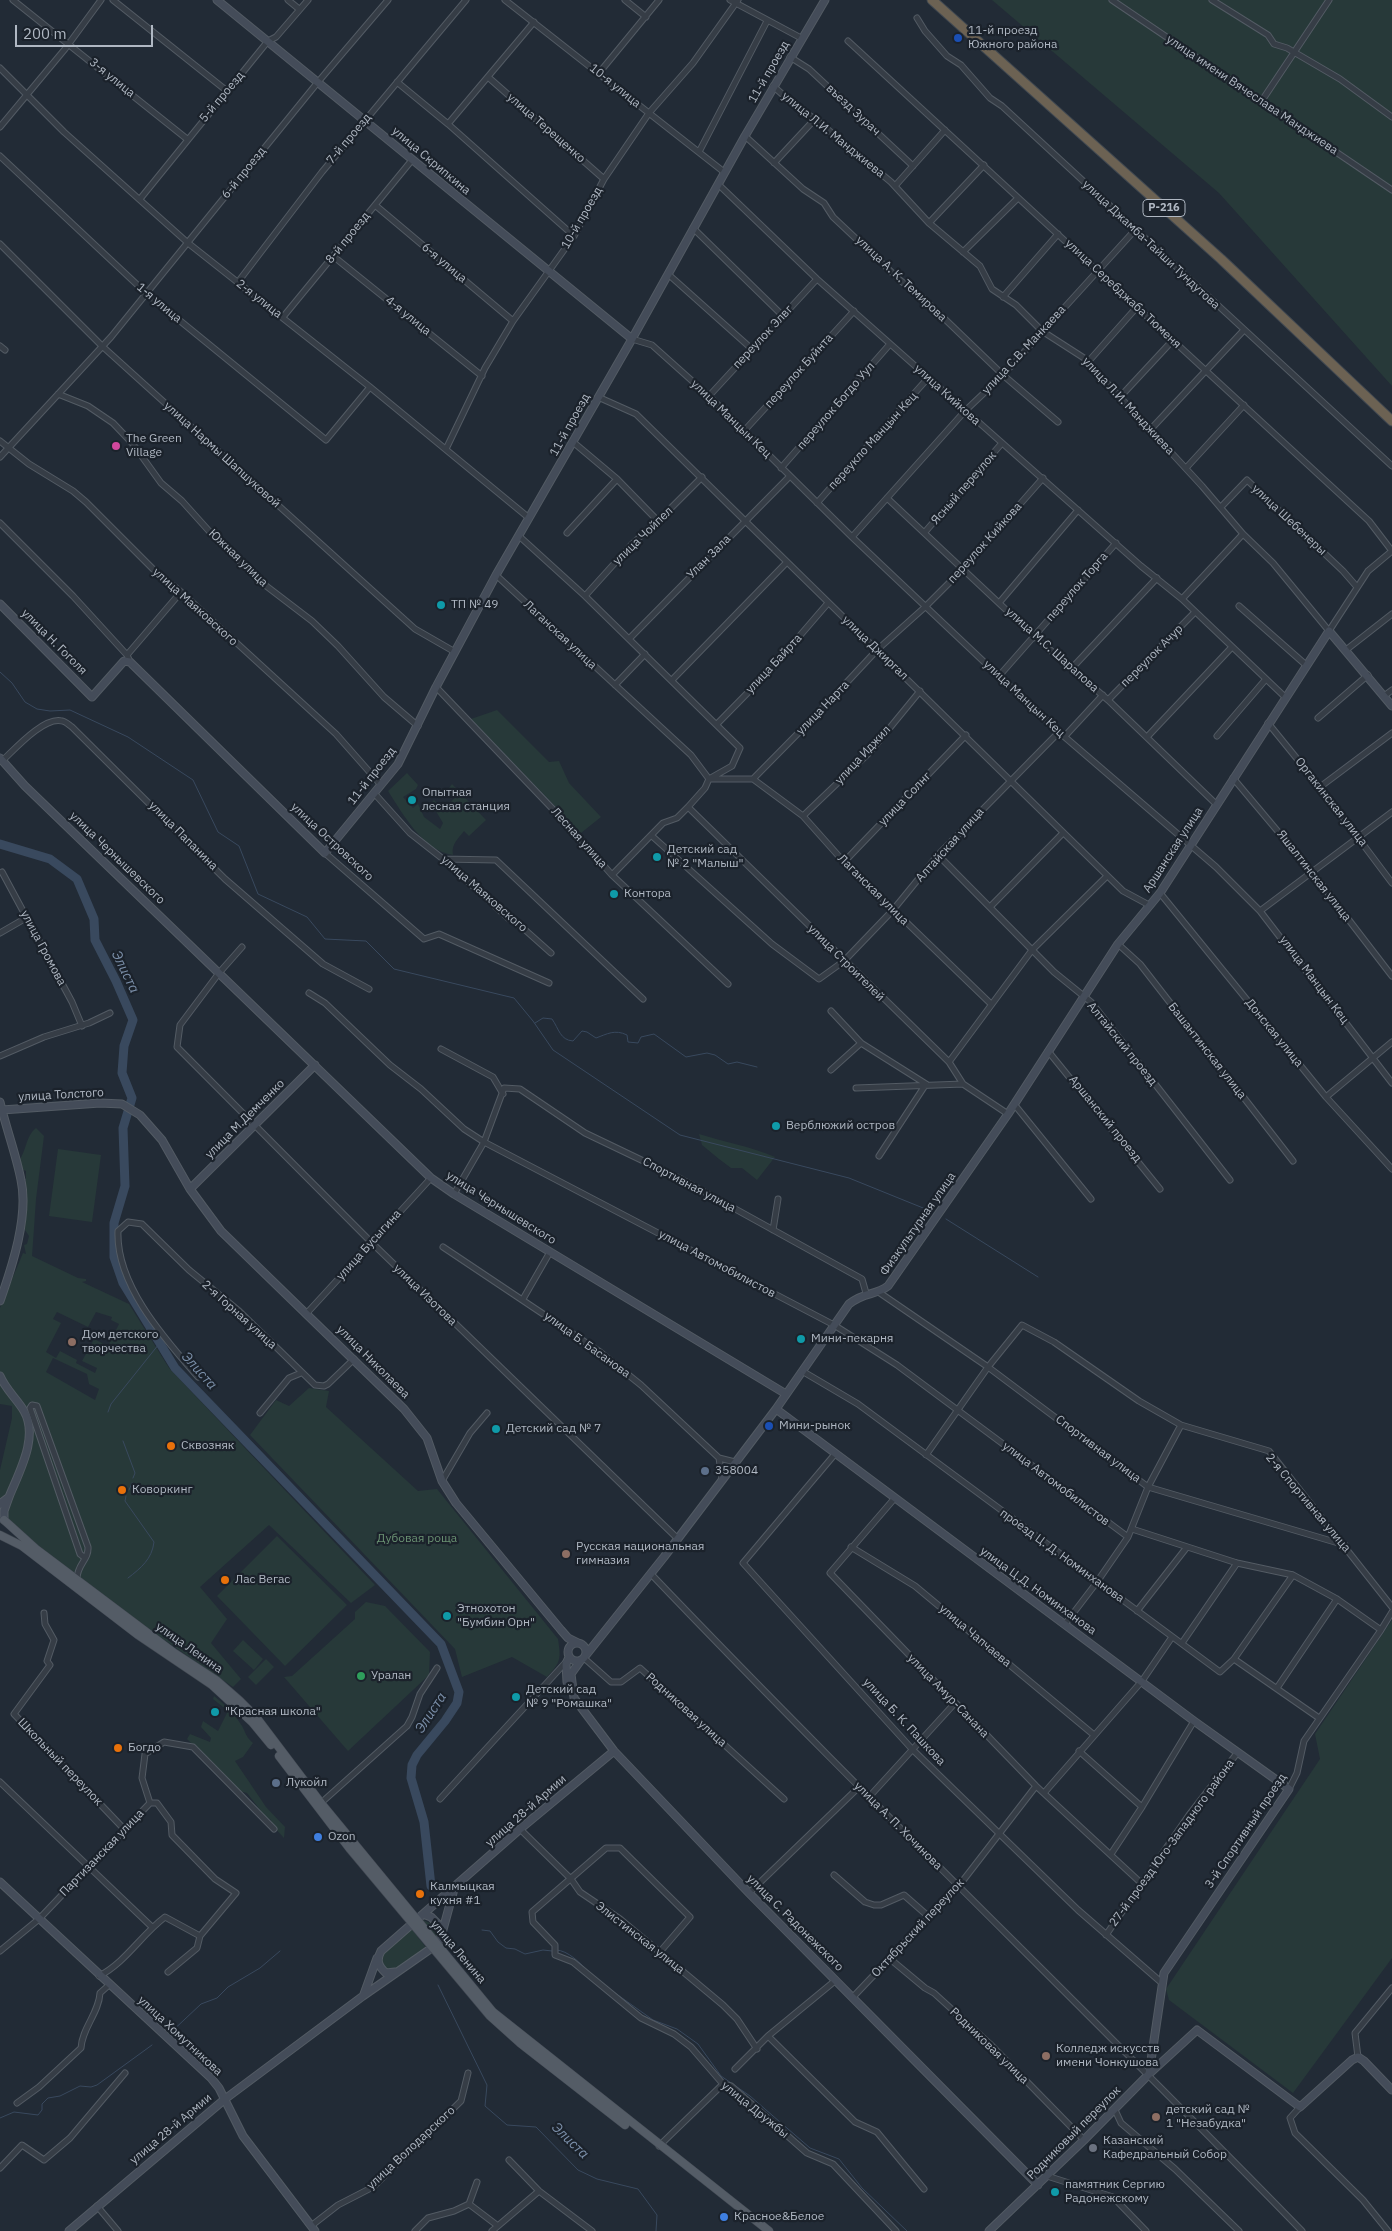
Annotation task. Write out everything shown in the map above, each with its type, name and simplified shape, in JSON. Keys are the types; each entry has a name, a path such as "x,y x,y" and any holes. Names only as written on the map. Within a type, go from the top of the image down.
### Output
{"highway":[{"name":"Р-216","path":"932,0 1221,259 1392,421"}],"main road":[{"path":"0,1533 2,1518"},
{"name":"улица Ленина","path":"2,1518 36,1549 174,1652 216,1680 240,1701 256,1718 321,1803 417,1919 434,1947 490,2016 506,2031 761,2231"},
{"name":"улица Ленина","path":"0,1533 22,1546 138,1635 228,1698 257,1728 313,1802 417,1919"},
{"name":"улица Ленина","path":"434,1947 509,2027 769,2231"}],"street":[{"name":"3-я улица","path":"13,0 187,139"},
{"path":"0,127 69,44 101,0"},
{"path":"113,0 227,90"},
{"name":"улица Скрипкина","path":"216,0 632,339"},
{"path":"288,0 299,9"},
{"name":"5-й проезд","path":"140,199 268,41 276,37 308,0"},
{"name":"6-й проезд","path":"0,458 102,346 318,82 388,0"},
{"name":"7-й проезд","path":"238,282 322,172 466,0"},
{"name":"10-я улица","path":"505,0 724,172"},
{"path":"625,0 646,17"},
{"path":"599,73 659,0"},
{"name":"11-й проезд","path":"325,853 398,764 436,687 496,575 632,339 744,136 825,0"},
{"name":"улица имени Вячеслава Манджиева","path":"1112,0 1392,190"},
{"path":"1212,0 1268,36 1274,44 1294,52 1364,96 1392,117"},
{"path":"1260,102 1329,0"},
{"path":"734,1 801,38"},
{"name":"10-й проезд","path":"446,449 482,376 513,321 574,236 604,179 649,113 693,63 734,1"},
{"name":"улица Джамба-Тайши Тундутова","path":"917,18 925,31 947,56 961,65 990,98 1002,106 1392,466"},
{"name":"11-й проезд","path":"698,152 767,20"},
{"path":"448,124 534,22"},
{"name":"улица Серебджаба Тюменя","path":"848,41 1368,521 1392,551"},
{"name":"въезд Зурач","path":"790,57 809,69 913,166"},
{"name":"2-я улица","path":"0,68 64,132 188,243 370,387 529,518"},
{"name":"улица Терещенко","path":"488,77 604,179"},
{"path":"397,82 448,124 574,236"},
{"name":"улица Л.И. Манджиева","path":"773,86 895,186 929,223 980,266 992,290 1016,305 1042,331 1088,362 1186,468 1243,534 1273,563 1329,631"},
{"path":"774,163 815,119"},
{"path":"895,186 945,130"},
{"name":"улица А. К. Темирова","path":"744,136 803,189 824,203 833,217 1003,375 1058,422"},
{"name":"1-я улица","path":"0,156 146,293 326,440 370,387"},
{"name":"8-й проезд","path":"283,317 412,160"},
{"path":"929,223 984,165"},
{"name":"улица Кийкова","path":"718,184 817,279 965,411 1182,599 1285,697"},
{"path":"963,252 1018,198"},
{"name":"6-я улица","path":"375,205 513,321"},
{"path":"693,228 783,316"},
{"name":"улица С.В. Манкаева","path":"852,537 965,411 1003,375 1135,230"},
{"path":"1003,297 1058,234"},
{"name":"улица Нармы Шапшуковой","path":"0,244 102,346 415,629 455,652"},
{"name":"4-я улица","path":"333,256 482,376"},
{"path":"668,274 753,350"},
{"name":"переулок Элвг","path":"709,396 817,279"},
{"path":"1088,362 1137,307"},
{"name":"переулок Буйнта","path":"744,432 854,311"},
{"path":"1150,430 1244,330"},
{"name":"улица Манцын Кец","path":"632,339 652,345 709,396 925,608 1059,732 1216,867 1260,911 1392,1083"},
{"path":"1120,397 1173,340"},
{"name":"переулок Богдо Уул","path":"781,468 890,344"},
{"path":"0,346 5,350"},
{"name":"переукло Манцын Кец","path":"817,503 928,378"},
{"name":"Южная улица","path":"58,394 88,406 113,423 133,444 161,483 182,501 216,538 261,582 312,621 338,646 384,698 418,726"},
{"name":"улица Джиргал","path":"598,397 636,414 828,603 966,735 1107,876 1123,891 1150,905"},
{"path":"1186,468 1244,405"},
{"name":"улица Маяковского","path":"0,441 8,449 73,491 106,520 125,543 146,563 181,592 336,734 381,785"},
{"path":"573,442 617,479 658,522"},
{"name":"Ясный переулок","path":"925,532 1002,443"},
{"name":"Улан Зала","path":"629,639 790,476"},
{"name":"улица Чойпел","path":"585,596 632,544 658,522 702,477"},
{"name":"переулок Кийкова","path":"925,608 962,570 1043,478"},
{"path":"567,533 617,479"},
{"name":"улица Шебенеры","path":"1221,507 1247,480 1343,570 1356,587"},
{"name":"улица М.С. Шарапова","path":"887,498 1034,636 1103,695 1216,804"},
{"path":"999,602 1078,510"},
{"name":"улица Островского","path":"0,523 73,596 128,658 325,853 424,939 439,934 549,983"},
{"path":"1182,599 1243,534"},
{"path":"519,536 585,596 740,748 732,766 709,779 705,788 677,818 663,823 612,875"},
{"name":"переулок Торга","path":"999,676 1116,543"},
{"name":"Аршанская улица","path":"974,1164 1008,1114 1082,996 1118,944 1160,893 1356,587 1368,571 1392,551"},
{"path":"672,680 787,562"},
{"name":"Лаганская улица","path":"496,575 691,755 709,779"},
{"path":"1071,669 1157,578"},
{"path":"128,658 181,592"},
{"name":"улица Байрта","path":"717,724 772,668 828,603"},
{"name":"улица Н. Гоголя","path":"0,604 92,697 128,658"},
{"path":"1239,606 1306,665"},
{"name":"улица Нарта","path":"753,779 877,650 925,608"},
{"name":"переулок Ачур","path":"1108,700 1195,612"},
{"path":"1346,650 1392,614"},
{"path":"1329,631 1368,675 1392,706"},
{"path":"1147,737 1232,646"},
{"path":"615,685 645,654"},
{"path":"1318,718 1368,675"},
{"path":"1217,736 1266,680"},
{"name":"Лесная улица","path":"436,687 569,826 612,875 728,984"},
{"path":"1384,696 1392,690"},
{"name":"улица Иджил","path":"803,816 870,752 920,691"},
{"path":"1065,736 1103,695"},
{"name":"улица Папанина","path":"1,759 50,721 62,720 72,727 225,879 323,964 369,989"},
{"name":"Оргакинская улица","path":"1268,723 1392,883"},
{"name":"Алтайская улица","path":"652,836 772,944 819,979 844,961 893,910 938,855 1059,732"},
{"path":"1320,788 1392,733"},
{"name":"улица Солнг","path":"844,862 966,735"},
{"name":"улица Чернышевского","path":"1,759 25,786 220,972 431,1178 454,1194 786,1394"},
{"name":"Яшалтинская улица","path":"1233,778 1312,872 1392,976"},
{"path":"709,779 753,779"},
{"name":"Лаганская улица","path":"753,779 803,816 844,862 991,1004"},
{"name":"улица Маяковского","path":"374,793 410,832 443,859 509,919 514,920 551,953"},
{"name":"улица Строителей","path":"688,807 949,1062 962,1084 1008,1114"},
{"path":"1260,911 1392,812"},
{"path":"990,907 1064,833"},
{"name":"Алтайский проезд","path":"938,855 1032,950 1090,1002 1230,1180"},
{"path":"443,859 496,860 643,999"},
{"name":"улица Громова","path":"2,872 72,1002 82,1026"},
{"path":"949,1062 1032,950 1107,876"},
{"name":"Донская улица","path":"1160,893 1326,1097 1392,1169"},
{"path":"0,933 26,918"},
{"name":"Башантинская улица","path":"1118,944 1140,964 1293,1161"},
{"path":"220,972 242,947"},
{"name":"улица Изотова","path":"220,972 180,1025 177,1047 370,1242 678,1539"},
{"name":"улица Автомобилистов","path":"309,993 325,1003 390,1065 421,1089 464,1129 484,1142 834,1325 898,1366 1128,1537"},
{"path":"831,1011 861,1043 926,1084"},
{"path":"0,1056 44,1037 82,1026 110,1012"},
{"path":"1326,1097 1392,1042"},
{"path":"831,1070 861,1043"},
{"path":"440,1049 492,1077 503,1091 484,1142 454,1194"},
{"name":"Аршанский проезд","path":"1048,1051 1160,1188"},
{"name":"улица М.Демченко","path":"190,1189 315,1065"},
{"path":"879,1156 926,1084"},
{"path":"856,1088 962,1084"},
{"name":"Спортивная улица","path":"503,1091 520,1089 585,1133 681,1179 862,1279 866,1293"},
{"path":"0,1102 22,1192 18,1236 0,1301"},
{"name":"улица Толстого","path":"2,1110 100,1103 122,1104"},
{"name":"улица Николаева","path":"122,1104 140,1115 162,1140 190,1189 222,1231 404,1409 421,1429 427,1438 442,1481 456,1503 568,1638 579,1643"},
{"path":"1014,1104 1091,1198"},
{"name":"Физкультурная улица","path":"866,1293 880,1293 888,1286 974,1164"},
{"name":"улица Бусыгина","path":"307,1313 370,1242 431,1178"},
{"path":"773,1230 778,1199"},
{"name":"2-я Горная улица","path":"198,1376 172,1348 133,1292 120,1259 118,1231 128,1222 142,1224 189,1270 239,1311 316,1385 324,1386 354,1360"},
{"name":"улица Б. Басанова","path":"443,1247 600,1352 641,1385 719,1458"},
{"path":"523,1299 550,1252"},
{"path":"574,1698 571,1674 597,1639 651,1574 776,1409 849,1304 866,1293"},
{"name":"Спортивная улица","path":"880,1293 988,1367 1148,1487 1344,1546"},
{"name":"2-я Спортивная улица","path":"988,1367 1022,1325 1054,1342 1138,1401 1181,1425 1269,1452 1392,1608"},
{"path":"926,1455 988,1367"},
{"name":"проезд Ц. Д. Номинханова","path":"802,1371 858,1404 1220,1672 1234,1659"},
{"path":"260,1413 289,1378 301,1372"},
{"path":"0,1376 7,1390 25,1412 29,1425 26,1454 2,1518"},
{"path":"77,1579 77,1569 85,1558 88,1553 88,1547 37,1406 32,1405 30,1408 80,1554 85,1558"},
{"name":"улица Ц.Д. Номинханова","path":"776,1409 1194,1721 1289,1789"},
{"path":"442,1481 470,1433 487,1413"},
{"path":"1065,1624 1128,1537 1148,1487 1181,1425"},
{"name":"улица Б. К. Пашкова","path":"835,1454 743,1563 912,1749 1106,1935 1162,1983"},
{"path":"722,1479 719,1458 735,1462"},
{"path":"0,1504 9,1497"},
{"name":"улица Амур-Санана","path":"894,1498 830,1573 1036,1786 1141,1883"},
{"path":"1132,1529 1237,1563 1293,1575 1337,1599 1381,1630"},
{"name":"улица Чапчаева","path":"851,1547 915,1586 1094,1734"},
{"path":"1137,1611 1187,1547"},
{"path":"1182,1643 1237,1563"},
{"name":"улица А. П. Хочинова","path":"651,1574 958,1887 1149,2074 1302,2231"},
{"path":"1293,1575 1234,1659 1319,1718"},
{"path":"1277,1688 1337,1599"},
{"name":"3-й Спортивный проезд","path":"1149,2074 1164,1973 1289,1789 1297,1773 1304,1741 1392,1612"},
{"name":"Школьный переулок","path":"44,1614 45,1624 54,1640 47,1661 50,1665 14,1714 124,1829"},
{"path":"561,1630 566,1640 568,1654 573,1660 584,1657"},
{"path":"1044,1793 1142,1681 1172,1637"},
{"path":"574,1698 566,1677 566,1664 570,1646 597,1639"},
{"path":"579,1643 586,1649 584,1657"},
{"path":"440,1800 561,1669 568,1654"},
{"name":"Родниковая улица","path":"584,1657 611,1682 621,1682 640,1668 784,1799"},
{"path":"321,1803 407,1726 416,1709 420,1694 437,1668"},
{"name":"улица С. Радонежского","path":"574,1698 614,1751 749,1892 1038,2185"},
{"path":"869,1797 955,1703"},
{"path":"1111,1854 1194,1721"},
{"name":"Партизанская улица","path":"0,1951 39,1919 150,1803 142,1778 145,1754 164,1742 193,1747 274,1829"},
{"name":"улица 28-й Армии","path":"363,1996 378,1957 387,1944 614,1751"},
{"path":"1080,1751 1142,1807"},
{"name":"27-й проезд Юго-Западного района","path":"1106,1935 1206,1791 1238,1752"},
{"path":"0,1782 152,1926"},
{"name":"Октябрьский переулок","path":"853,1997 928,1916 958,1887 1036,1786"},
{"path":"749,1892 859,1787"},
{"path":"150,1803 157,1803 171,1822 172,1835 215,1879 236,1893 200,1936 198,1948 168,1972"},
{"name":"Элистинская улица","path":"520,1829 570,1879 580,1892 620,1919 730,2012 757,2049"},
{"path":"570,1879 606,1848 620,1848 690,1917 659,1953"},
{"path":"834,1876 865,1902 881,1905 904,1895 928,1916"},
{"name":"улица Дружбы","path":"570,1879 532,1912 533,1922 542,1934 552,1941 555,1950 573,1962 641,2018 674,2034 691,2047 723,2084 730,2086 807,2153 833,2164 896,2231"},
{"name":"улица Хомутникова","path":"0,1882 211,2078 220,2088 243,2136 313,2229"},
{"path":"434,1947 441,1937 454,1889"},
{"path":"99,1976 114,1969 152,1926 165,1917 200,1936"},
{"path":"417,1919 431,1917 442,1928"},
{"name":"улица 28-й Армии","path":"69,2231 96,2206 224,2099 396,1972 434,1947"},
{"path":"378,1957 379,1966 386,1973 396,1972"},
{"name":"Родниковая улица","path":"889,1958 925,1988 934,1993 990,2044 1084,2140"},
{"path":"735,2069 768,2036 836,1980"},
{"path":"18,2102 39,2087 81,2048 81,2040 99,2004 100,1993 109,1985"},
{"path":"1358,2057 1354,2034 1392,1988"},
{"name":"Родниковый переулок","path":"989,2231 1084,2140 1149,2074 1197,2030 1300,2107"},
{"path":"768,2036 855,2122 877,2132 924,2189"},
{"path":"1358,2057 1364,2060 1392,2090"},
{"path":"1358,2057 1352,2060 1290,2118 1295,2133 1363,2200 1388,2231"},
{"path":"0,2168 22,2145 44,2160 70,2138 125,2073"},
{"name":"улица Володарского","path":"313,2229 338,2205 373,2187 461,2101 468,2073"},
{"path":"659,2146 723,2084"},
{"path":"1114,2110 1121,2123 1175,2169 1239,2231"},
{"path":"509,2160 539,2191 592,2231"},
{"path":"1047,2176 1114,2197 1146,2231"},
{"path":"415,2231 428,2218 454,2211 469,2204 477,2182"},
{"path":"492,2231 539,2191"},
{"path":"469,2204 498,2226"},
{"path":"96,2206 118,2231"},
{"path":"995,2225 1001,2231"}],"green space":[{"path":"992,0 1392,0 1392,386 1219,193"},
{"path":"497,710 549,762 559,761 569,783 601,817 581,833 471,719"},
{"path":"407,773 418,785 416,789 403,797 413,808 418,804 424,817 440,829 443,823 431,803 434,800 443,809 457,796 449,788 452,784 486,820 469,836 464,831 454,845 453,855 432,847 423,839 407,820 388,791"},
{"path":"36,1128 44,1136 36,1199 32,1256 78,1278 86,1279 86,1281 82,1282 129,1304 169,1368 375,1585 351,1603 269,1525 200,1587 227,1619 211,1643 241,1679 233,1687 160,1637 41,1550 6,1519 7,1496 0,1501 0,1470 12,1418 12,1406 0,1404 0,1308 23,1253 26,1254 24,1245 27,1244 29,1236 25,1230 26,1171 21,1169 18,1162 32,1132","holes":["57,1312 88,1327 96,1312 112,1317 111,1320 119,1324 108,1346 94,1339 82,1361 97,1368 95,1373 76,1363 77,1360 60,1351 56,1358 46,1352 61,1323 53,1319","53,1358 87,1374 89,1384 99,1389 95,1400 46,1372"]},
{"path":"699,1134 775,1157 757,1180 742,1168 731,1168 719,1159 702,1145"},
{"path":"58,1149 101,1155 92,1222 49,1216"},
{"name":"Дубовая роща","path":"309,1388 329,1391 326,1407 418,1491 437,1489 558,1639 559,1660 547,1677 512,1657 462,1677 455,1649 250,1435 276,1400 289,1406"},
{"path":"277,1536 347,1605 285,1666 217,1596"},
{"name":"Уралан","path":"366,1602 385,1606 430,1652 429,1675 348,1751 284,1677 292,1676 355,1619 355,1612"},
{"path":"1392,1620 1392,1958 1293,2093 1169,2000 1166,1989 1320,1759 1315,1734"},
{"path":"243,1640 263,1659 254,1670 233,1651"},
{"path":"266,1659 274,1667 256,1685 248,1677"},
{"path":"214,1696 234,1715 253,1743 243,1757 235,1761 266,1807 285,1827 284,1838 247,1793 239,1791 187,1739 190,1734 210,1742 211,1738 201,1727 203,1721 218,1731 228,1711 213,1699"},
{"path":"423,1920 435,1925 438,1932 437,1939 420,1921"},
{"path":"411,1928 427,1949 399,1967 393,1969 382,1966 381,1955"}],"waterway":[{"path":"0,672 12,683 25,702 37,709 50,711 70,710 128,737 193,780 218,832 239,846 258,894 307,917 325,939 366,941 394,969 514,998 553,1050 680,1135 849,1178 933,1212"},
{"name":"Элиста","path":"0,844 50,859 77,879 94,919 95,940 133,1020 124,1046 122,1073 132,1098 123,1128 125,1186 114,1223 114,1257 123,1283 175,1368 441,1644 459,1692 457,1703 417,1755 412,1765 411,1778 424,1822 431,1886"},
{"path":"535,1023 543,1018 552,1019 562,1036 573,1041 582,1031 596,1038 619,1032 627,1035 628,1042 638,1043 641,1037 654,1034 686,1057 707,1053 715,1055 728,1064 737,1062 757,1067"},
{"path":"946,1219 1038,1277"},
{"path":"108,1412 111,1404 159,1344"},
{"path":"123,1441 135,1473 133,1478"},
{"path":"129,1490 132,1483"},
{"path":"126,1496 125,1501 154,1542 148,1558 128,1578"},
{"path":"482,1930 490,1931 498,1942 506,1948 515,1949 525,1954 543,1950 552,1951"},
{"path":"556,1950 570,1955 589,1972"},
{"path":"168,2035 201,2004 217,1998 228,1987 260,1968 280,1951"},
{"name":"Элиста","path":"438,1985 487,2085 485,2106 507,2125 536,2127 578,2170 597,2179 638,2189 657,2215 656,2231"},
{"path":"608,1988 653,2020 677,2029 698,2044 721,2076 750,2096 810,2148 839,2159 862,2188 907,2231"},
{"path":"0,2118 14,2112 38,2115 42,2110 42,2104 48,2098 60,2096 80,2086 91,2087 97,2085 152,2045"}],"place":[{"name":"11-й проезд Южного района","path":"958,38"},
{"name":"The Green Village","path":"116,446"},
{"name":"ТП № 49","path":"441,605"},
{"name":"Опытная лесная станция","path":"412,800"},
{"name":"Детский сад № 2 \"Малыш\"","path":"657,857"},
{"name":"Контора","path":"614,894"},
{"name":"Верблюжий остров","path":"776,1126"},
{"name":"Мини-пекарня","path":"801,1339"},
{"name":"Дом детского творчества","path":"72,1342"},
{"name":"Мини-рынок","path":"769,1426"},
{"name":"Детский сад № 7","path":"496,1429"},
{"name":"Сквозняк","path":"171,1446"},
{"name":"358004","path":"705,1471"},
{"name":"Коворкинг","path":"122,1490"},
{"name":"Русская национальная гимназия","path":"566,1554"},
{"name":"Лас Вегас","path":"225,1580"},
{"name":"Этнохотон \"Бумбин Орн\"","path":"447,1616"},
{"name":"Уралан","path":"361,1676"},
{"name":"Детский сад № 9 \"Ромашка\"","path":"516,1697"},
{"name":"\"Красная школа\"","path":"215,1712"},
{"name":"Богдо","path":"118,1748"},
{"name":"Лукойл","path":"276,1783"},
{"name":"Ozon","path":"318,1837"},
{"name":"Калмыцкая кухня #1","path":"420,1894"},
{"name":"Колледж искусств имени Чонкушова","path":"1046,2056"},
{"name":"детский сад № 1 \"Незабудка\"","path":"1156,2117"},
{"name":"Казанский Кафедральный Собор","path":"1093,2148"},
{"name":"памятник Сергию Радонежскому","path":"1055,2192"},
{"name":"Красное&Белое","path":"724,2217"}]}
